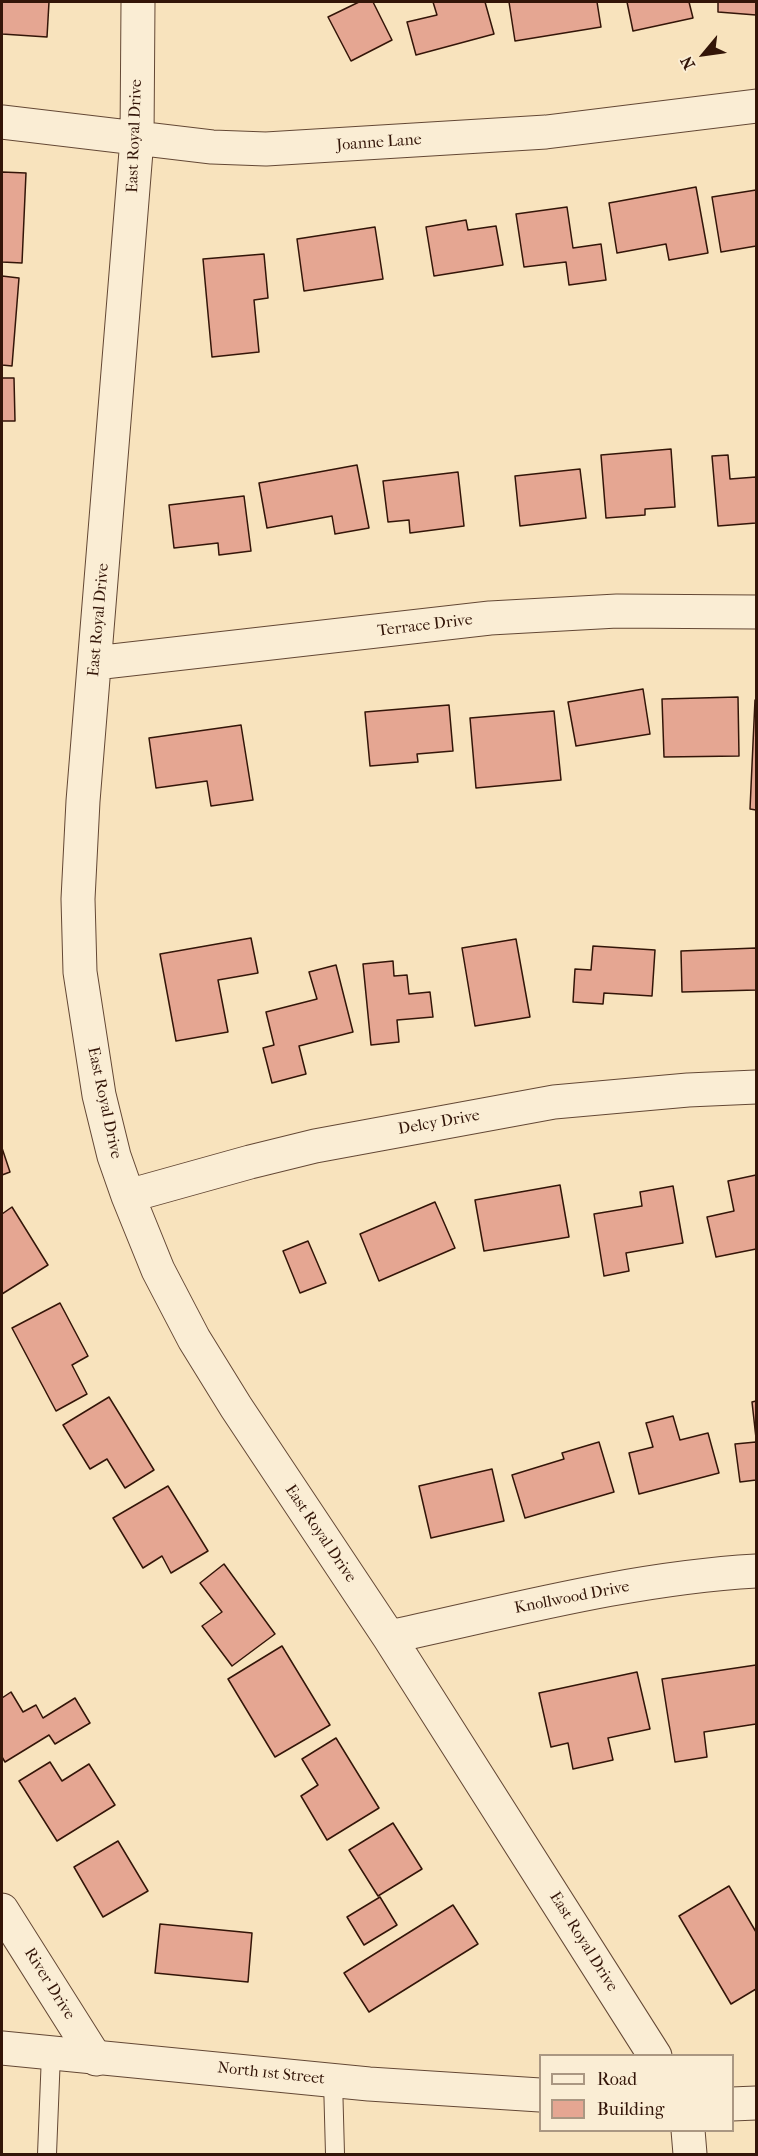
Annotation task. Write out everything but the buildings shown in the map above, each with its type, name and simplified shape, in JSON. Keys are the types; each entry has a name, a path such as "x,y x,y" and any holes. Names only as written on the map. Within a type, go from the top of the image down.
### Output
{"street":[{"name":"East Royal Drive","path":"138,2 137,139 83,801 78,899 80,972 99,1095 114,1156 158,1270 194,1339 236,1407 389,1637 654,2054"},
{"name":"Joanne Lane","path":"2,122 212,147 278,149 546,132 756,106"},
{"name":"Terrace Drive","path":"95,663 490,618 617,611 756,612"},
{"name":"Delcy Drive","path":"128,1196 250,1161 315,1146 554,1102 688,1090 756,1087"},
{"name":"Knollwood Drive","path":"389,1637 651,1582 756,1571"},
{"name":"River Drive","path":"2,1910 96,2059"},
{"name":"North 1st Street","path":"2,2048 369,2084 539,2095"},
{"path":"734,2104 756,2103"},
{"path":"688,2132 690,2154"}],"lane":[{"path":"47,2154 51,2054"},
{"path":"333,2080 335,2154"}]}
